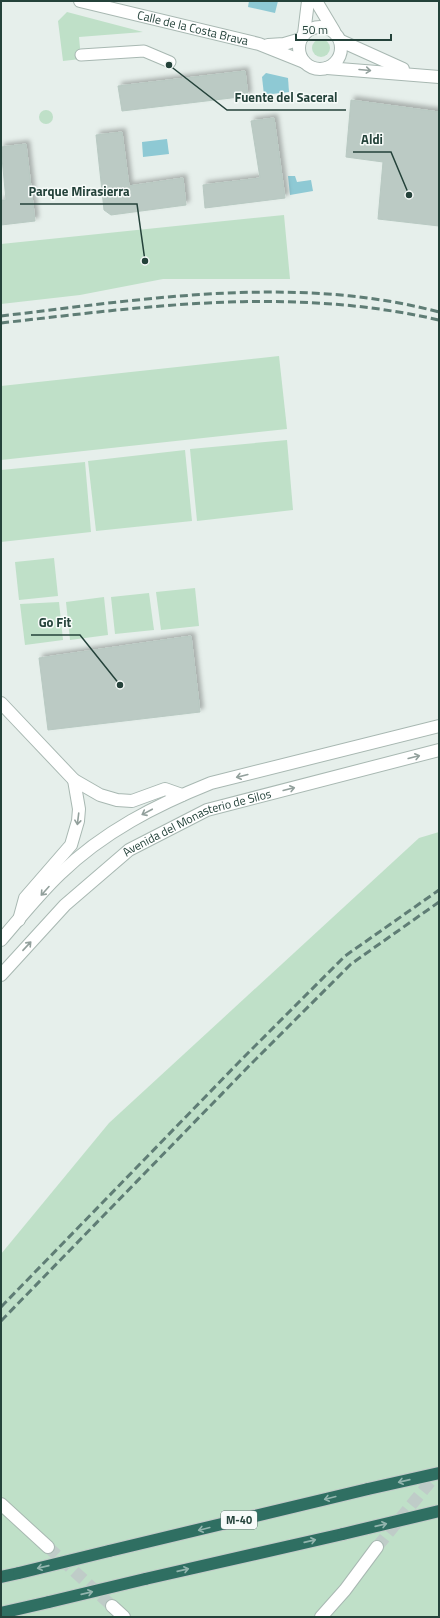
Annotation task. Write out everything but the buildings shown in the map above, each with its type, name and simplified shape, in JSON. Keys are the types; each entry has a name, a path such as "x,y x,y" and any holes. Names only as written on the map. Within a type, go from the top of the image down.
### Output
{"highway":[{"name":"M-40","path":"1,1577 439,1473"},
{"path":"1,1613 439,1511"}],"street":[{"name":"Calle de la Costa Brava","path":"80,1 259,44 304,62"},
{"path":"308,1 299,51 304,62 316,69 326,68 439,77"},
{"path":"316,1 337,36 342,48 338,60 326,68"},
{"path":"302,37 309,30 322,26 384,62 414,74"},
{"name":"Calle de la Costa Brava","path":"259,44 279,45 302,37"},
{"path":"81,55 144,51 170,62"},
{"path":"1,703 74,780 100,795 124,801 139,800 165,789 182,795"},
{"name":"Avenida del Monasterio de Silos","path":"1,940 60,874 109,834 130,821 182,795 211,784 439,726"},
{"name":"Avenida del Monasterio de Silos","path":"1,975 65,905 129,850 207,810 439,750"},
{"path":"19,920 25,898 71,845 78,815 74,780"},
{"path":"1,1504 48,1547"},
{"path":"321,1617 345,1590 377,1547"},
{"path":"112,1606 124,1617"}],"green space":[{"path":"67,12 143,32 79,37 81,59 63,61 58,21"},
{"path":"317,39 325,39 330,44 328,55 325,57 317,57 312,52 312,44"},
{"path":"43,110 49,110 53,114 53,120 49,124 43,124 39,120 39,114"},
{"path":"284,215 290,279 163,279 80,295 1,304 1,244"},
{"path":"279,356 287,429 1,460 1,386"},
{"path":"287,440 293,510 197,521 190,449"},
{"path":"185,450 192,521 96,531 88,461"},
{"path":"85,462 91,532 1,542 1,470"},
{"path":"54,558 58,596 19,600 15,562"},
{"path":"195,588 199,626 161,630 156,592"},
{"path":"149,593 154,630 115,634 111,597"},
{"path":"104,597 108,635 70,640 66,602"},
{"path":"59,602 63,640 25,645 20,604"},
{"path":"439,832 439,1617 1,1617 1,1254 109,1123 419,838"}],"water":[{"path":"249,1 278,1 275,13 248,7"},
{"path":"266,73 288,78 289,92 264,95 262,77"},
{"path":"167,139 169,154 143,157 142,142"},
{"path":"288,176 295,176 297,182 311,180 313,191 290,195"}],"tunnel":[{"path":"377,1547 439,1471"},
{"path":"48,1547 112,1606"}],"railway":[{"path":"1,316 165,297 220,293 276,292 330,294 385,301 439,312"},
{"path":"1,323 112,311 220,302 329,304 384,310 439,320"},
{"path":"1,1307 243,1058 345,956 439,890"},
{"path":"1,1321 250,1065 351,964 439,902"}],"place":[{"name":"Fuente del Saceral","path":"169,65"},
{"name":"Aldi","path":"409,195"},
{"name":"Parque Mirasierra","path":"145,261"},
{"name":"Go Fit","path":"120,685"}]}
